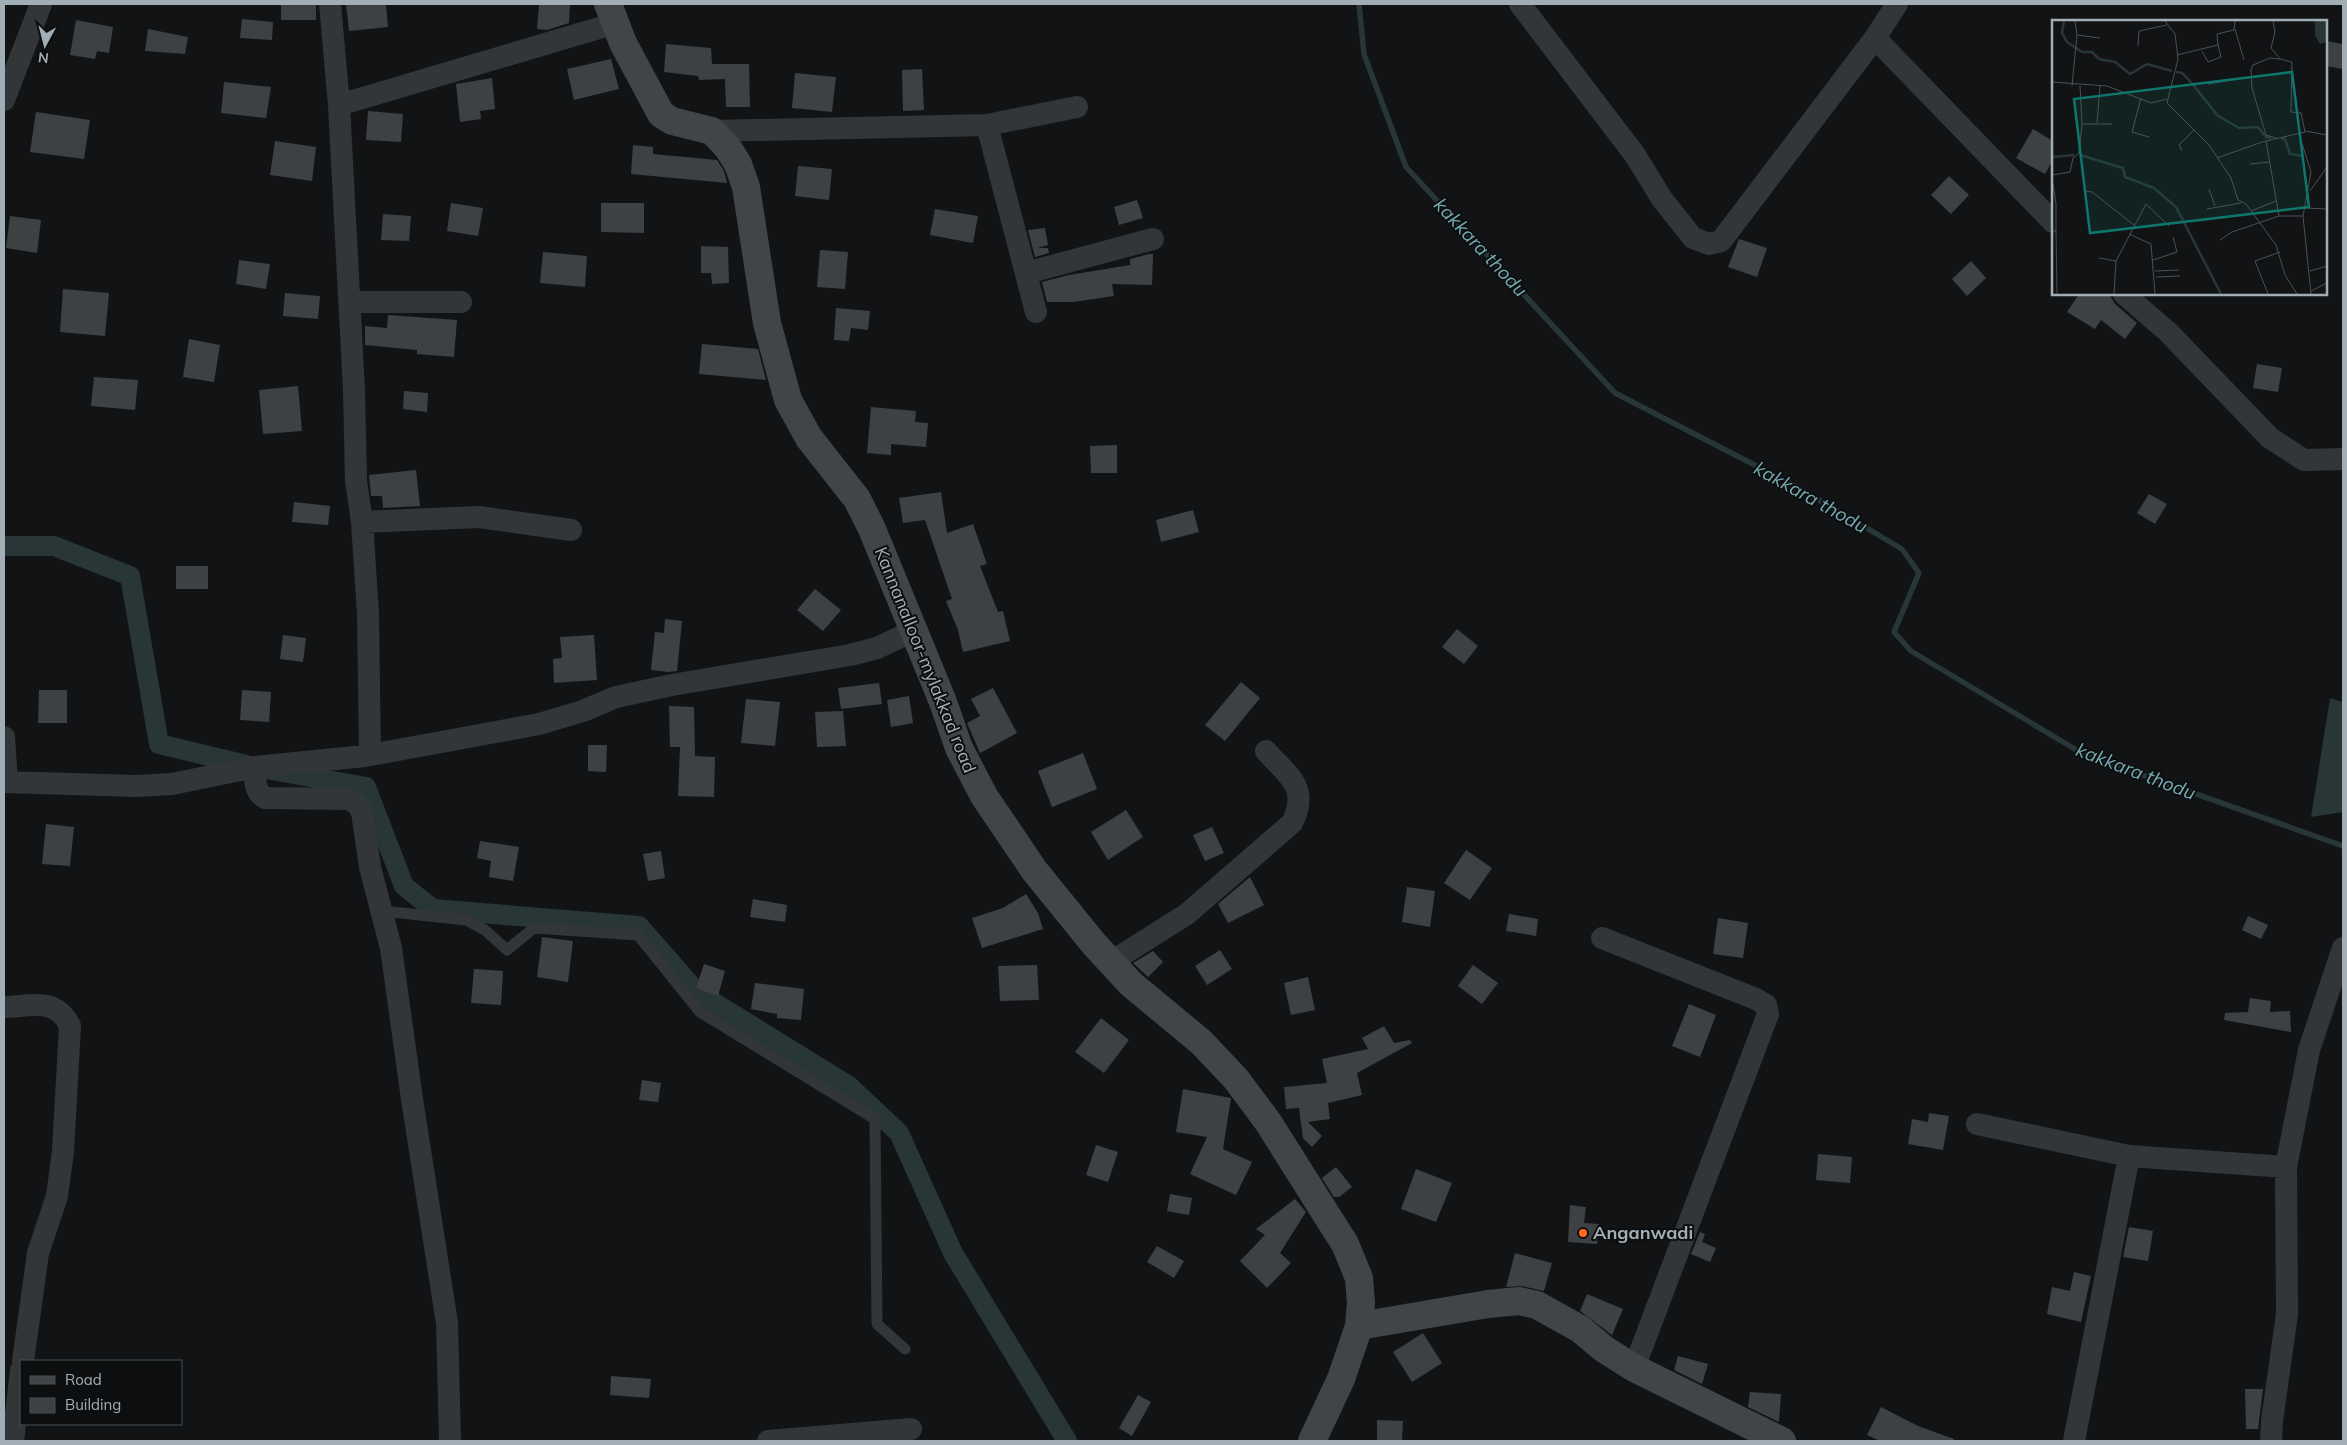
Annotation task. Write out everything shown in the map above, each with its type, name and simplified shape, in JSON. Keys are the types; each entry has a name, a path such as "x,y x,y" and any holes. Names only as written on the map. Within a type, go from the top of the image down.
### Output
{"main road":[{"path":"612,13 623,43 661,114 672,121 712,131"},
{"name":"Kannanalloor-mylakkad road","path":"712,131 728,148 738,164 746,187 767,323 788,400 809,438 857,499 872,529 959,748 979,788 1034,870 1111,962 1132,984 1201,1042 1236,1078 1268,1122 1345,1244 1360,1278 1361,1303 1359,1326 1341,1379 1312,1441"},
{"path":"1359,1326 1519,1301 1537,1305 1558,1315 1634,1368 1782,1441"}],"street":[{"path":"4,100 41,4"},
{"path":"330,4 339,105 350,302 356,481 362,522 368,614 370,754"},
{"path":"1520,4 1635,155 1662,199 1693,238 1709,244 1720,241 1875,38 1897,4"},
{"path":"339,105 612,13"},
{"path":"1875,38 2052,221"},
{"path":"712,131 987,125 1077,108"},
{"path":"987,125 1036,312"},
{"path":"1026,272 1153,240"},
{"path":"2125,295 2168,332 2270,438 2304,460 2343,459"},
{"path":"350,302 461,302"},
{"path":"362,522 479,517 571,530"},
{"path":"4,737 5,782 136,786 172,784 255,767 309,763 370,754 539,724 616,697 672,685 850,655 877,648 913,631"},
{"path":"1111,962 1188,914 1292,823 1298,810 1300,795 1296,785 1266,751"},
{"path":"255,767 256,784 260,795 265,798 336,797 349,799 357,804 362,812 370,867 383,911 391,948 412,1099 447,1323 450,1441"},
{"path":"1602,938 1756,999 1766,1005 1768,1014 1634,1368"},
{"path":"2271,1441 2272,1421 2287,1314 2286,1167 2309,1050 2343,948"},
{"path":"4,1007 53,1006 65,1014 70,1026 63,1150 57,1196 38,1253 23,1360"},
{"path":"1976,1124 2129,1156 2286,1167"},
{"path":"2074,1441 2129,1156"},
{"path":"13,1441 20,1379"},
{"path":"768,1441 911,1429"}],"lane":[{"path":"383,911 466,920 485,930 507,950 534,928 638,935 700,1012 875,1119 878,1324 905,1349"}],"shaded area":[{"path":"2330,698 2343,702 2343,812 2311,817"}],"building":[{"path":"281,4 316,4 316,20 281,20"},
{"path":"346,4 386,4 388,27 349,31"},
{"path":"539,4 570,4 569,23 547,30 537,29"},
{"path":"242,19 273,22 272,40 240,38"},
{"path":"76,20 113,27 109,53 97,51 95,59 70,55"},
{"path":"148,29 188,37 185,54 145,51"},
{"path":"2327,41 2343,44 2343,69 2327,66"},
{"path":"666,44 711,48 712,64 749,64 750,107 726,107 725,79 699,80 698,76 664,72"},
{"path":"611,59 619,89 574,100 567,69"},
{"path":"922,69 924,110 903,111 902,70"},
{"path":"795,73 836,77 832,112 792,108"},
{"path":"492,78 495,109 480,111 481,119 460,122 456,84"},
{"path":"224,82 271,87 266,118 221,113"},
{"path":"368,111 403,114 401,142 366,140"},
{"path":"36,112 90,120 84,159 30,152"},
{"path":"2033,129 2052,140 2052,162 2045,174 2016,158"},
{"path":"275,141 316,147 312,181 270,175"},
{"path":"633,145 653,147 653,154 717,160 724,171 727,183 631,174"},
{"path":"798,166 832,169 829,200 795,196"},
{"path":"1949,176 1969,195 1951,214 1931,195"},
{"path":"1137,200 1143,218 1119,225 1114,207"},
{"path":"451,203 483,208 478,236 447,231"},
{"path":"601,203 644,203 644,233 601,232"},
{"path":"935,209 978,216 973,243 930,235"},
{"path":"383,214 411,216 409,241 381,240"},
{"path":"10,216 41,220 37,253 6,248"},
{"path":"1045,228 1048,245 1037,248 1048,248 1049,253 1035,257 1028,230"},
{"path":"1739,239 1767,248 1757,277 1728,267"},
{"path":"701,246 728,247 729,283 712,284 711,273 701,273"},
{"path":"820,250 848,252 845,289 817,287"},
{"path":"543,252 587,256 585,287 540,283"},
{"path":"1153,254 1152,285 1112,284 1114,296 1073,302 1047,302 1042,282 1069,275 1130,265 1130,259"},
{"path":"239,260 270,264 266,289 236,284"},
{"path":"1971,261 1986,278 1967,296 1952,279"},
{"path":"63,289 109,293 105,336 60,332"},
{"path":"285,293 320,296 318,319 283,316"},
{"path":"2078,295 2110,295 2115,304 2137,323 2125,339 2101,320 2095,329 2067,312"},
{"path":"836,308 870,311 868,330 851,328 849,341 834,340"},
{"path":"388,315 457,320 454,357 417,354 417,350 365,345 365,326 387,328"},
{"path":"189,339 220,345 214,382 183,377"},
{"path":"702,344 758,349 766,380 699,374"},
{"path":"2257,364 2282,368 2278,392 2253,388"},
{"path":"94,377 138,380 135,410 91,406"},
{"path":"298,386 302,431 263,434 259,390"},
{"path":"404,391 428,393 427,412 403,409"},
{"path":"871,407 916,411 915,422 928,423 926,447 891,444 891,455 867,453"},
{"path":"1117,445 1117,473 1091,473 1090,446"},
{"path":"416,470 420,506 383,508 382,496 371,496 369,475"},
{"path":"941,492 947,533 973,524 987,564 980,566 998,612 1003,611 1010,641 963,652 958,630 946,601 952,599 925,520 903,523 899,498"},
{"path":"2149,494 2167,504 2155,524 2137,513"},
{"path":"294,502 330,506 328,525 292,522"},
{"path":"1193,510 1199,532 1161,542 1156,520"},
{"path":"176,566 208,566 208,589 176,589"},
{"path":"815,589 841,610 823,631 797,610"},
{"path":"665,619 682,621 677,671 651,670 655,632 664,633"},
{"path":"1457,629 1478,646 1464,664 1442,647"},
{"path":"283,635 306,638 303,662 280,659"},
{"path":"594,635 597,680 554,683 553,659 562,658 560,637"},
{"path":"1241,682 1260,698 1225,741 1205,725"},
{"path":"879,683 882,704 841,709 838,688"},
{"path":"993,688 1017,733 980,753 967,723 980,716 971,699"},
{"path":"39,690 67,690 67,723 38,723"},
{"path":"242,690 271,692 269,722 240,720"},
{"path":"909,696 913,723 891,727 887,700"},
{"path":"746,699 780,702 775,746 741,743"},
{"path":"669,706 694,707 695,756 715,757 714,797 678,796 680,747 670,747"},
{"path":"843,711 846,746 817,747 815,712"},
{"path":"588,745 607,745 606,772 588,771"},
{"path":"1083,753 1097,789 1052,807 1038,771"},
{"path":"1126,810 1143,837 1108,860 1091,832"},
{"path":"46,824 74,827 70,866 42,864"},
{"path":"1212,827 1224,853 1205,861 1193,835"},
{"path":"480,841 519,847 513,881 489,877 491,861 477,858"},
{"path":"1466,850 1492,868 1470,900 1444,883"},
{"path":"661,851 665,878 648,881 643,854"},
{"path":"1250,877 1264,905 1228,923 1218,904"},
{"path":"1407,887 1435,891 1430,927 1402,922"},
{"path":"1026,894 1038,913 1043,929 982,948 972,918 1003,908"},
{"path":"753,899 787,905 785,922 750,917"},
{"path":"1509,914 1538,919 1536,936 1506,931"},
{"path":"2248,916 2268,925 2261,939 2242,930"},
{"path":"1718,918 1748,923 1743,958 1713,954"},
{"path":"542,937 573,941 568,982 537,977"},
{"path":"1220,950 1232,969 1207,985 1195,966"},
{"path":"1153,951 1163,962 1148,977 1133,963"},
{"path":"704,964 725,971 718,996 696,988"},
{"path":"1037,965 1039,1000 1000,1001 998,966"},
{"path":"1473,965 1498,983 1482,1004 1458,986"},
{"path":"474,969 503,971 501,1005 471,1003"},
{"path":"1308,977 1315,1010 1291,1015 1284,983"},
{"path":"755,983 804,989 801,1020 777,1018 777,1014 751,1009"},
{"path":"2250,998 2271,1001 2270,1012 2290,1011 2291,1032 2224,1020 2225,1013 2248,1012"},
{"path":"1689,1004 1716,1015 1700,1057 1672,1046"},
{"path":"1101,1018 1129,1040 1104,1073 1075,1052"},
{"path":"1384,1026 1394,1043 1410,1040 1412,1043 1357,1073 1362,1095 1328,1103 1330,1119 1308,1122 1322,1136 1312,1147 1303,1138 1299,1108 1286,1109 1284,1087 1327,1083 1322,1059 1368,1049 1362,1038"},
{"path":"642,1080 661,1083 658,1102 639,1100"},
{"path":"1183,1089 1231,1098 1223,1149 1252,1162 1236,1195 1190,1174 1207,1137 1176,1132"},
{"path":"1929,1113 1949,1116 1943,1150 1908,1144 1912,1119 1928,1122"},
{"path":"1096,1145 1118,1152 1108,1182 1086,1175"},
{"path":"1818,1154 1852,1157 1850,1183 1816,1180"},
{"path":"1336,1167 1352,1187 1339,1197 1334,1197 1322,1178"},
{"path":"1416,1169 1452,1183 1436,1222 1401,1209"},
{"path":"1170,1194 1192,1198 1189,1215 1167,1211"},
{"path":"1295,1199 1306,1212 1280,1253 1291,1263 1267,1288 1240,1261 1265,1235 1256,1229"},
{"name":"Anganwadi","path":"1570,1205 1586,1207 1584,1223 1599,1224 1597,1244 1568,1242"},
{"path":"2129,1227 2153,1231 2148,1261 2123,1257"},
{"path":"1700,1232 1705,1234 1702,1242 1716,1248 1710,1262 1691,1254"},
{"path":"1157,1246 1184,1261 1174,1278 1147,1262"},
{"path":"1515,1253 1552,1263 1544,1291 1522,1286 1506,1287"},
{"path":"2074,1272 2091,1276 2081,1322 2047,1314 2052,1287 2070,1291"},
{"path":"1587,1294 1623,1309 1612,1335 1580,1311"},
{"path":"1423,1333 1442,1363 1412,1382 1393,1352"},
{"path":"1678,1356 1708,1364 1702,1384 1674,1370"},
{"path":"611,1376 651,1379 649,1398 610,1395"},
{"path":"2245,1389 2263,1389 2258,1429 2246,1429"},
{"path":"1750,1392 1781,1394 1779,1422 1748,1407"},
{"path":"1138,1395 1151,1402 1132,1436 1119,1428"},
{"path":"1881,1407 1918,1426 1954,1439 1954,1441 1880,1441 1867,1435"},
{"path":"1377,1420 1403,1421 1402,1441 1377,1441"}],"waterway":[{"name":"kakkara thodu","path":"1359,4 1364,54 1406,167 1615,393 1799,488 1902,549 1919,573 1894,632 1911,651 2083,754 2343,846"},
{"path":"4,546 54,546 130,576 159,744 255,767 366,787 404,886 433,909 639,926 697,992 849,1086 899,1133 953,1253 1067,1441"}],"place":[{"name":"Anganwadi","path":"1583,1233"}]}
